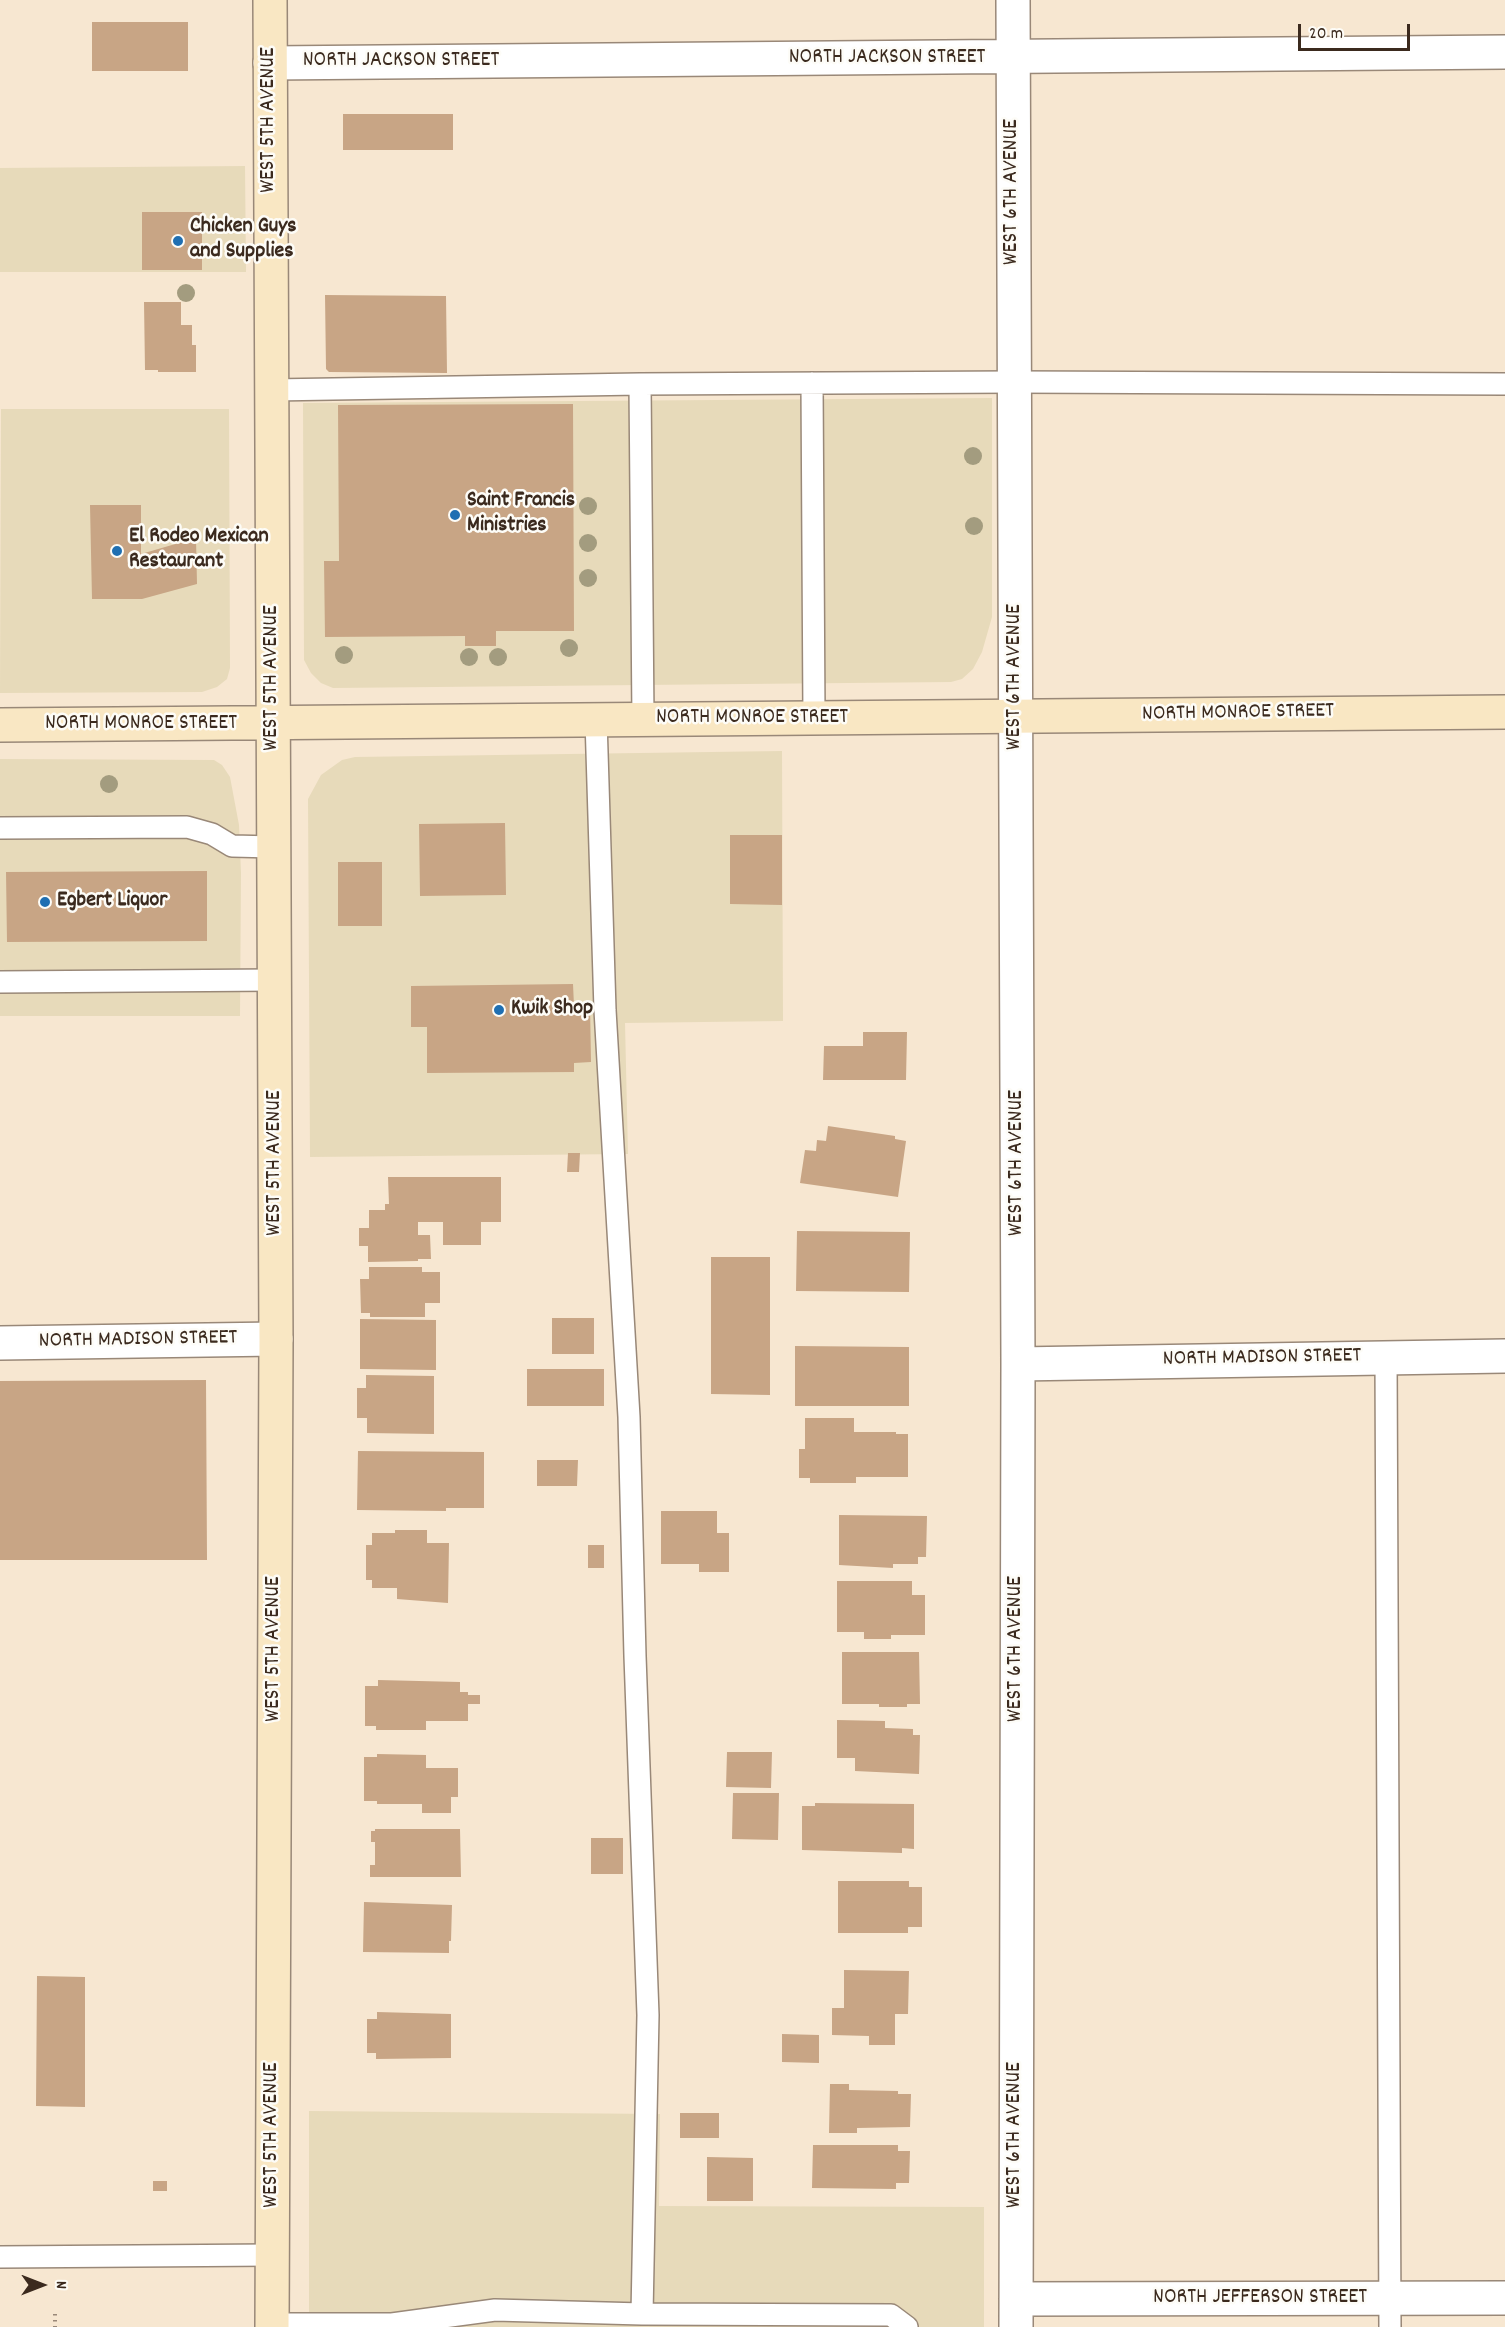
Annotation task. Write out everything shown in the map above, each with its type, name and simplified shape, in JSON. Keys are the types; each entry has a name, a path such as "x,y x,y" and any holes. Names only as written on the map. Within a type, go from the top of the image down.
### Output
{"street":[{"name":"WEST 5TH AVENUE","path":"270,0 276,1339 272,2326"},
{"name":"WEST 6TH AVENUE","path":"1013,0 1018,1364 1016,2313"},
{"name":"NORTH JACKSON STREET","path":"270,63 1505,52"},
{"name":"NORTH MONROE STREET","path":"0,725 1505,712"},
{"name":"NORTH MADISON STREET","path":"0,1342 276,1339"},
{"name":"NORTH MADISON STREET","path":"1018,1364 1386,1356 1505,1356"},
{"name":"NORTH JEFFERSON STREET","path":"1016,2313 1390,2313 1505,2298"}],"lane":[{"path":"272,390 640,384 1014,382 1505,384"},
{"path":"812,383 814,718"},
{"path":"640,384 643,720"},
{"path":"596,720 604,1010 629,1417 648,2015 642,2314"},
{"path":"0,828 187,827 212,834 232,846 274,847"},
{"path":"0,982 275,980"},
{"path":"1386,1356 1390,2313"},
{"path":"0,2257 272,2255"},
{"path":"272,2326 392,2324 495,2310 642,2314 891,2315 907,2327"}],"path":[{"path":"55,2314 55,2327"}],"shaded area":[{"path":"245,166 246,272 0,272 0,168"},
{"path":"992,398 992,617 982,652 973,669 962,679 951,682 333,688 321,683 311,673 304,660 303,403"},
{"path":"1,409 229,409 230,668 227,679 217,687 202,692 0,693"},
{"path":"782,751 783,1021 625,1023 628,1154 310,1157 308,799 321,775 342,760 355,757"},
{"path":"0,759 214,760 222,765 230,777 239,825 240,1016 0,1016"},
{"path":"309,2111 660,2114 659,2206 984,2207 984,2327 309,2327"}],"building":[{"path":"92,22 188,22 188,71 92,71"},
{"path":"343,114 453,114 453,150 343,150"},
{"path":"142,212 202,212 202,270 142,270"},
{"path":"325,295 446,296 447,373 329,372 326,369"},
{"path":"144,302 181,302 181,325 192,325 192,345 196,345 196,372 145,370"},
{"path":"573,404 574,631 496,631 496,646 465,646 465,636 325,637 324,561 339,561 338,405"},
{"path":"90,505 141,505 141,554 196,538 197,584 142,599 92,599"},
{"path":"505,823 506,895 420,896 419,824"},
{"path":"730,835 782,835 782,905 730,904"},
{"path":"338,862 382,862 382,926 338,926"},
{"path":"207,871 207,941 7,942 6,872"},
{"path":"573,984 574,1006 590,1005 591,1062 574,1063 574,1072 427,1073 427,1027 411,1027 411,986"},
{"path":"863,1032 907,1032 906,1080 823,1080 824,1046 863,1046"},
{"path":"828,1126 895,1136 895,1139 906,1141 898,1197 800,1183 805,1150 816,1151 817,1140 826,1141"},
{"path":"568,1153 580,1153 579,1172 567,1172"},
{"path":"388,1177 501,1177 501,1222 481,1222 481,1245 443,1245 443,1222 418,1222 418,1235 430,1235 431,1259 368,1262 368,1246 359,1246 359,1228 369,1228 369,1210 385,1210 385,1204 389,1204"},
{"path":"797,1231 910,1232 909,1292 796,1291"},
{"path":"711,1257 770,1257 770,1395 711,1394"},
{"path":"369,1267 422,1267 422,1272 440,1272 440,1303 425,1303 425,1317 370,1317 370,1313 361,1313 360,1279 369,1279"},
{"path":"552,1318 594,1318 594,1354 552,1354"},
{"path":"360,1319 436,1320 436,1370 360,1369"},
{"path":"795,1346 909,1347 909,1406 795,1406"},
{"path":"527,1369 604,1369 604,1406 527,1406"},
{"path":"366,1375 434,1376 434,1434 367,1433 367,1418 357,1418 357,1388 366,1388"},
{"path":"206,1380 207,1560 0,1560 0,1381"},
{"path":"805,1418 854,1418 854,1432 908,1434 908,1477 856,1477 856,1483 810,1483 810,1478 799,1478 799,1449 805,1449"},
{"path":"358,1451 484,1452 484,1508 446,1508 446,1511 357,1510"},
{"path":"537,1460 578,1460 577,1486 537,1486"},
{"path":"661,1511 717,1511 717,1533 729,1533 729,1572 699,1572 699,1564 661,1564"},
{"path":"839,1515 927,1516 926,1557 918,1557 918,1564 893,1564 893,1568 839,1565"},
{"path":"395,1530 427,1530 427,1543 449,1543 448,1603 397,1599 397,1588 372,1588 372,1580 366,1580 366,1545 372,1545 372,1533 395,1533"},
{"path":"588,1545 604,1545 604,1568 588,1568"},
{"path":"837,1581 912,1581 912,1595 925,1595 925,1635 891,1635 891,1639 864,1639 864,1632 837,1632"},
{"path":"842,1652 919,1652 920,1704 907,1704 907,1707 879,1707 879,1704 842,1704"},
{"path":"378,1680 460,1682 460,1692 480,1695 480,1704 468,1704 468,1721 426,1721 426,1730 376,1730 376,1726 365,1726 365,1686 378,1686"},
{"path":"837,1720 885,1721 885,1728 913,1729 913,1735 920,1735 919,1774 855,1771 855,1758 837,1758"},
{"path":"727,1752 772,1752 771,1788 726,1787"},
{"path":"377,1754 426,1755 426,1768 458,1768 458,1797 451,1797 451,1813 422,1813 422,1804 377,1804 377,1801 364,1801 364,1757 377,1757"},
{"path":"733,1793 779,1793 778,1840 732,1839"},
{"path":"815,1803 914,1804 914,1849 902,1848 902,1853 802,1850 802,1806 815,1806"},
{"path":"375,1829 460,1829 461,1877 370,1877 370,1865 375,1865 375,1842 371,1842 371,1831"},
{"path":"591,1838 623,1838 623,1874 591,1874"},
{"path":"838,1881 909,1881 909,1887 922,1887 922,1927 908,1927 908,1933 838,1933"},
{"path":"364,1902 452,1905 449,1953 363,1952"},
{"path":"844,1970 909,1971 908,2014 895,2014 895,2045 869,2045 869,2036 832,2035 832,2008 844,2008"},
{"path":"37,1976 85,1977 85,2107 36,2106"},
{"path":"377,2012 451,2014 451,2058 376,2059 376,2053 367,2053 367,2019 377,2019"},
{"path":"782,2034 819,2035 819,2063 782,2062"},
{"path":"830,2084 849,2084 849,2090 898,2091 898,2094 911,2094 910,2127 857,2128 857,2133 829,2133"},
{"path":"680,2113 719,2113 719,2138 680,2138"},
{"path":"813,2145 898,2145 898,2151 910,2151 909,2183 896,2183 896,2189 812,2188"},
{"path":"707,2157 753,2158 753,2201 707,2201"},
{"path":"153,2181 167,2181 167,2191 153,2191"}],"place":[{"name":"Chicken Guys and Supplies","path":"178,241"},
{"name":"Saint Francis Ministries","path":"455,515"},
{"name":"El Rodeo Mexican Restaurant","path":"117,551"},
{"name":"Egbert Liquor","path":"45,902"},
{"name":"Kwik Shop","path":"499,1010"}]}
